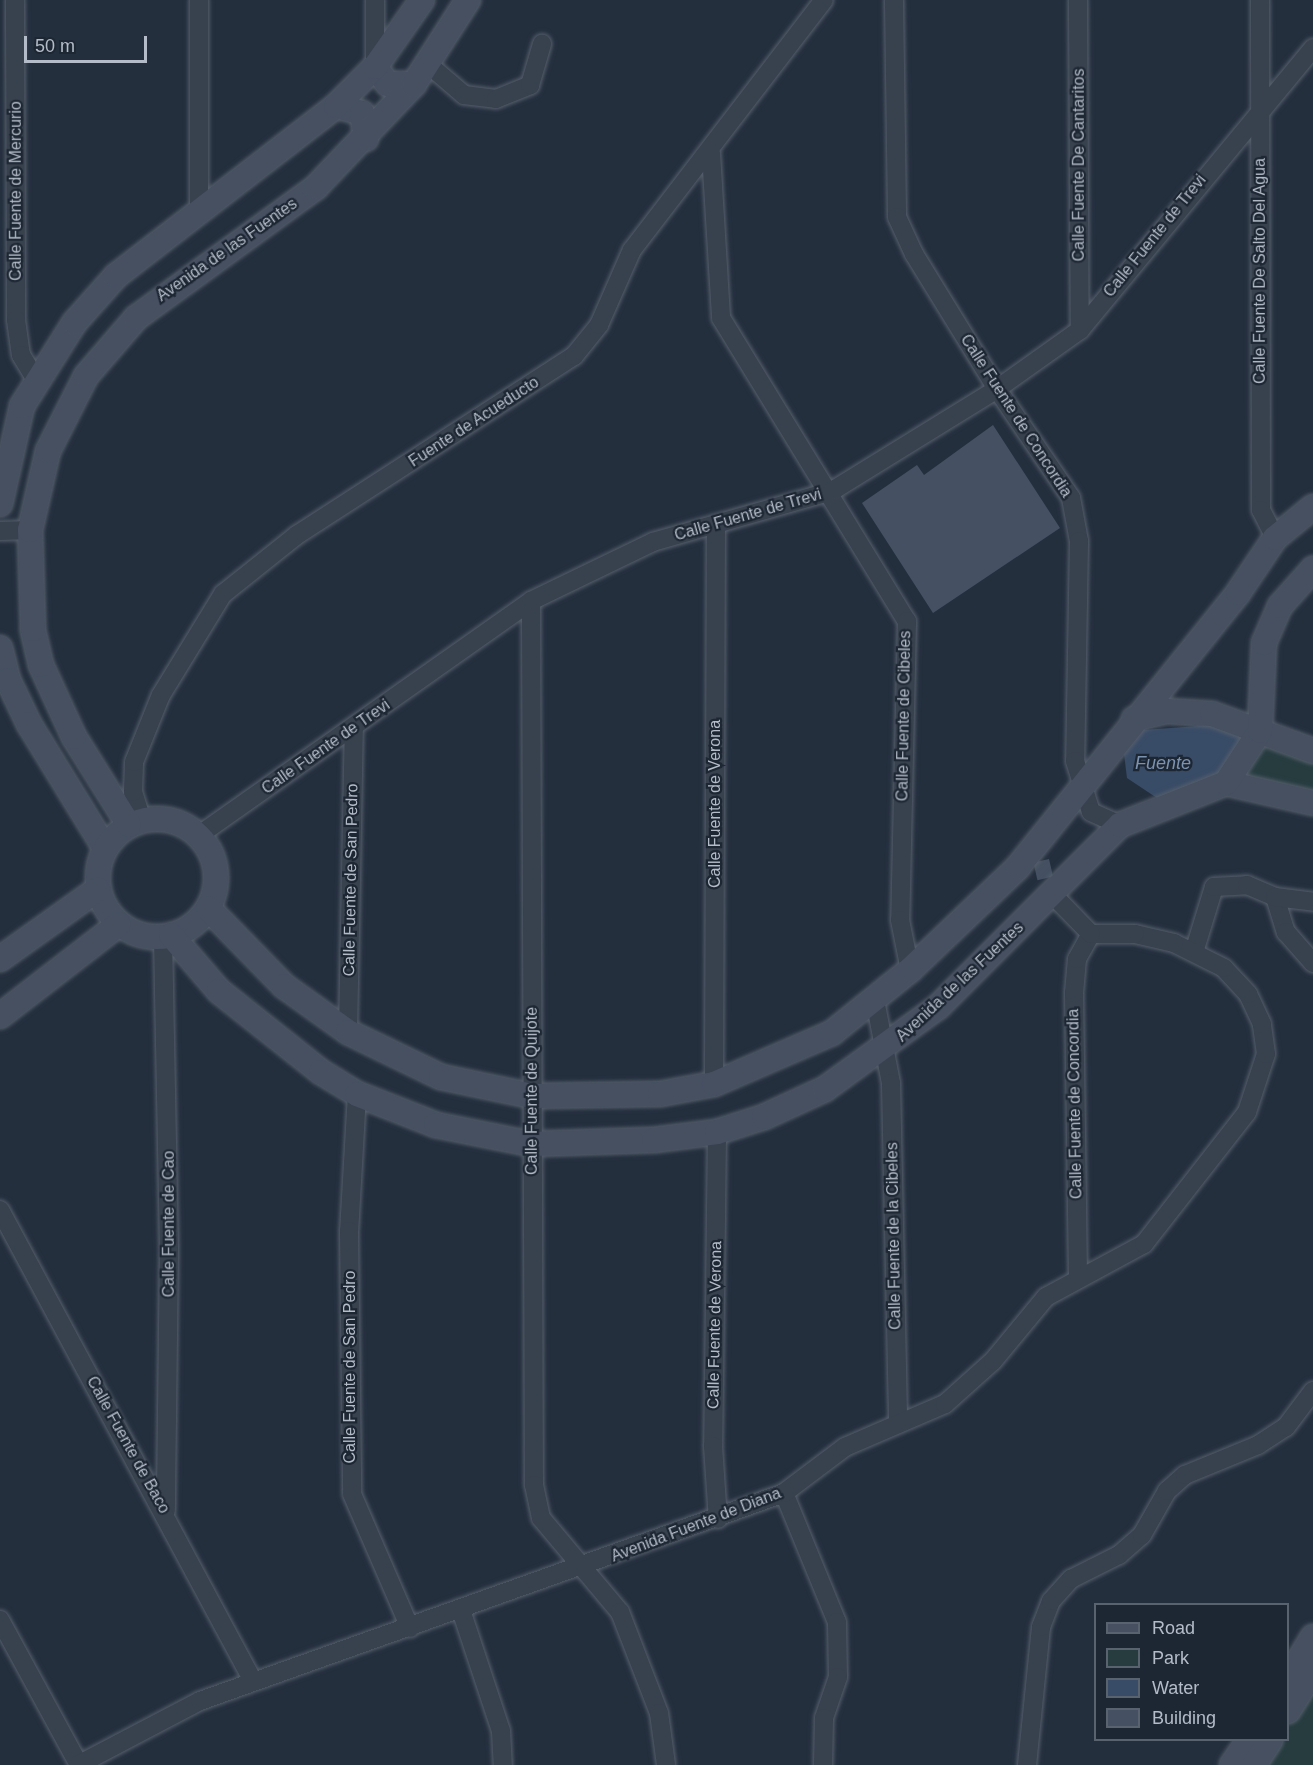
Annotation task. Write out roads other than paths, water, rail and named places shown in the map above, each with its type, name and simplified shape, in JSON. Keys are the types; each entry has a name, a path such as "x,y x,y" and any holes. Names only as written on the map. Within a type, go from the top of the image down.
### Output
{"main road":[{"path":"0,504 8,450 35,378 116,276 336,106 375,67 422,0"},
{"name":"Avenida de las Fuentes","path":"136,823 74,737 41,665 29,590 30,530 45,461 64,413 112,344 160,296 316,187 366,139 429,65 468,0"},
{"path":"375,67 388,84 414,84"},
{"path":"336,106 362,113 366,139"},
{"path":"208,908 284,986 348,1032 441,1077 532,1096 660,1094 714,1084 832,1033 910,970 1018,867 1079,785 1134,719 1275,538 1313,507"},
{"path":"1313,569 1280,606 1264,643 1260,730 1226,783 1313,803"},
{"path":"0,648 8,680 29,724 105,848 98,889 119,924 167,936 186,930 208,908 214,863 198,836 172,821 136,823 105,848"},
{"path":"1134,719 1192,711 1260,730 1313,751"},
{"name":"Avenida de las Fuentes","path":"167,936 219,991 357,1094 436,1125 531,1144 717,1132 825,1089 887,1048 1053,895 1120,825 1226,783"},
{"path":"0,959 98,889"},
{"path":"0,1016 119,924"},
{"path":"1289,1675 1313,1637"},
{"path":"1289,1708 1313,1671"},
{"path":"1232,1765 1247,1741"},
{"path":"1254,1765 1269,1741"}],"street":[{"name":"Calle Fuente de Mercurio","path":"15,0 16,320 21,356 35,378"},
{"path":"199,0 199,213"},
{"path":"375,0 375,67"},
{"name":"Fuente de Acueducto","path":"136,823 133,792 134,762 161,695 223,594 297,535 574,356 598,325 632,250 711,153 824,0"},
{"name":"Calle Fuente de Concordia","path":"894,0 897,217 914,254 997,389 1071,498 1077,516 1074,745 1079,785 1091,812 1120,825"},
{"name":"Calle Fuente De Cantaritos","path":"1078,0 1080,330"},
{"name":"Calle Fuente De Salto Del Agua","path":"1260,0 1261,510 1275,538"},
{"path":"429,65 464,95 496,99 530,85 542,45"},
{"name":"Calle Fuente de Trevi","path":"198,836 531,601 631,551 832,491 997,389 1080,330 1260,107 1313,48"},
{"name":"Calle Fuente de Cibeles","path":"711,153 721,318 832,491 907,621 900,920 910,970"},
{"name":"Calle Fuente de Verona","path":"714,1084 716,524"},
{"path":"0,531 30,530"},
{"name":"Calle Fuente de Quijote","path":"531,601 531,1144 534,1485 541,1518 579,1568 620,1612 658,1713 666,1765"},
{"name":"Calle Fuente de San Pedro","path":"348,1032 354,728"},
{"path":"1194,952 1214,887 1247,885 1275,897 1313,902"},
{"path":"1053,895 1091,933"},
{"path":"1275,897 1286,932 1313,963"},
{"name":"Calle Fuente de Concordia","path":"1078,1278 1074,993 1077,959 1091,933"},
{"name":"Avenida Fuente de Diana","path":"78,1765 146,1726 252,1681 410,1628 718,1519 784,1492 823,1459 945,1404 972,1383 1029,1313 1078,1278 1144,1245 1223,1148 1260,1082 1266,1054 1262,1024 1248,994 1224,968 1194,952 1135,933 1091,933"},
{"name":"Calle Fuente de Cao","path":"166,1511 169,1250 167,936"},
{"name":"Calle Fuente de la Cibeles","path":"875,1000 887,1048 898,1424"},
{"name":"Calle Fuente de San Pedro","path":"357,1094 349,1242 352,1494 410,1628"},
{"name":"Calle Fuente de Verona","path":"717,1132 713,1446 718,1519"},
{"name":"Calle Fuente de Baco","path":"0,1210 166,1511 252,1681"},
{"path":"1027,1765 1041,1627 1052,1600 1071,1579 1119,1555 1142,1535 1167,1491 1185,1475 1286,1427 1313,1391"},
{"path":"784,1492 837,1622 838,1677 824,1718 823,1765"},
{"path":"461,1610 501,1731 503,1765"},
{"path":"0,1620 78,1765"}],"water":[{"name":"Fuente","path":"1212,725 1255,738 1223,784 1157,798 1127,778 1124,754 1143,730"}]}
